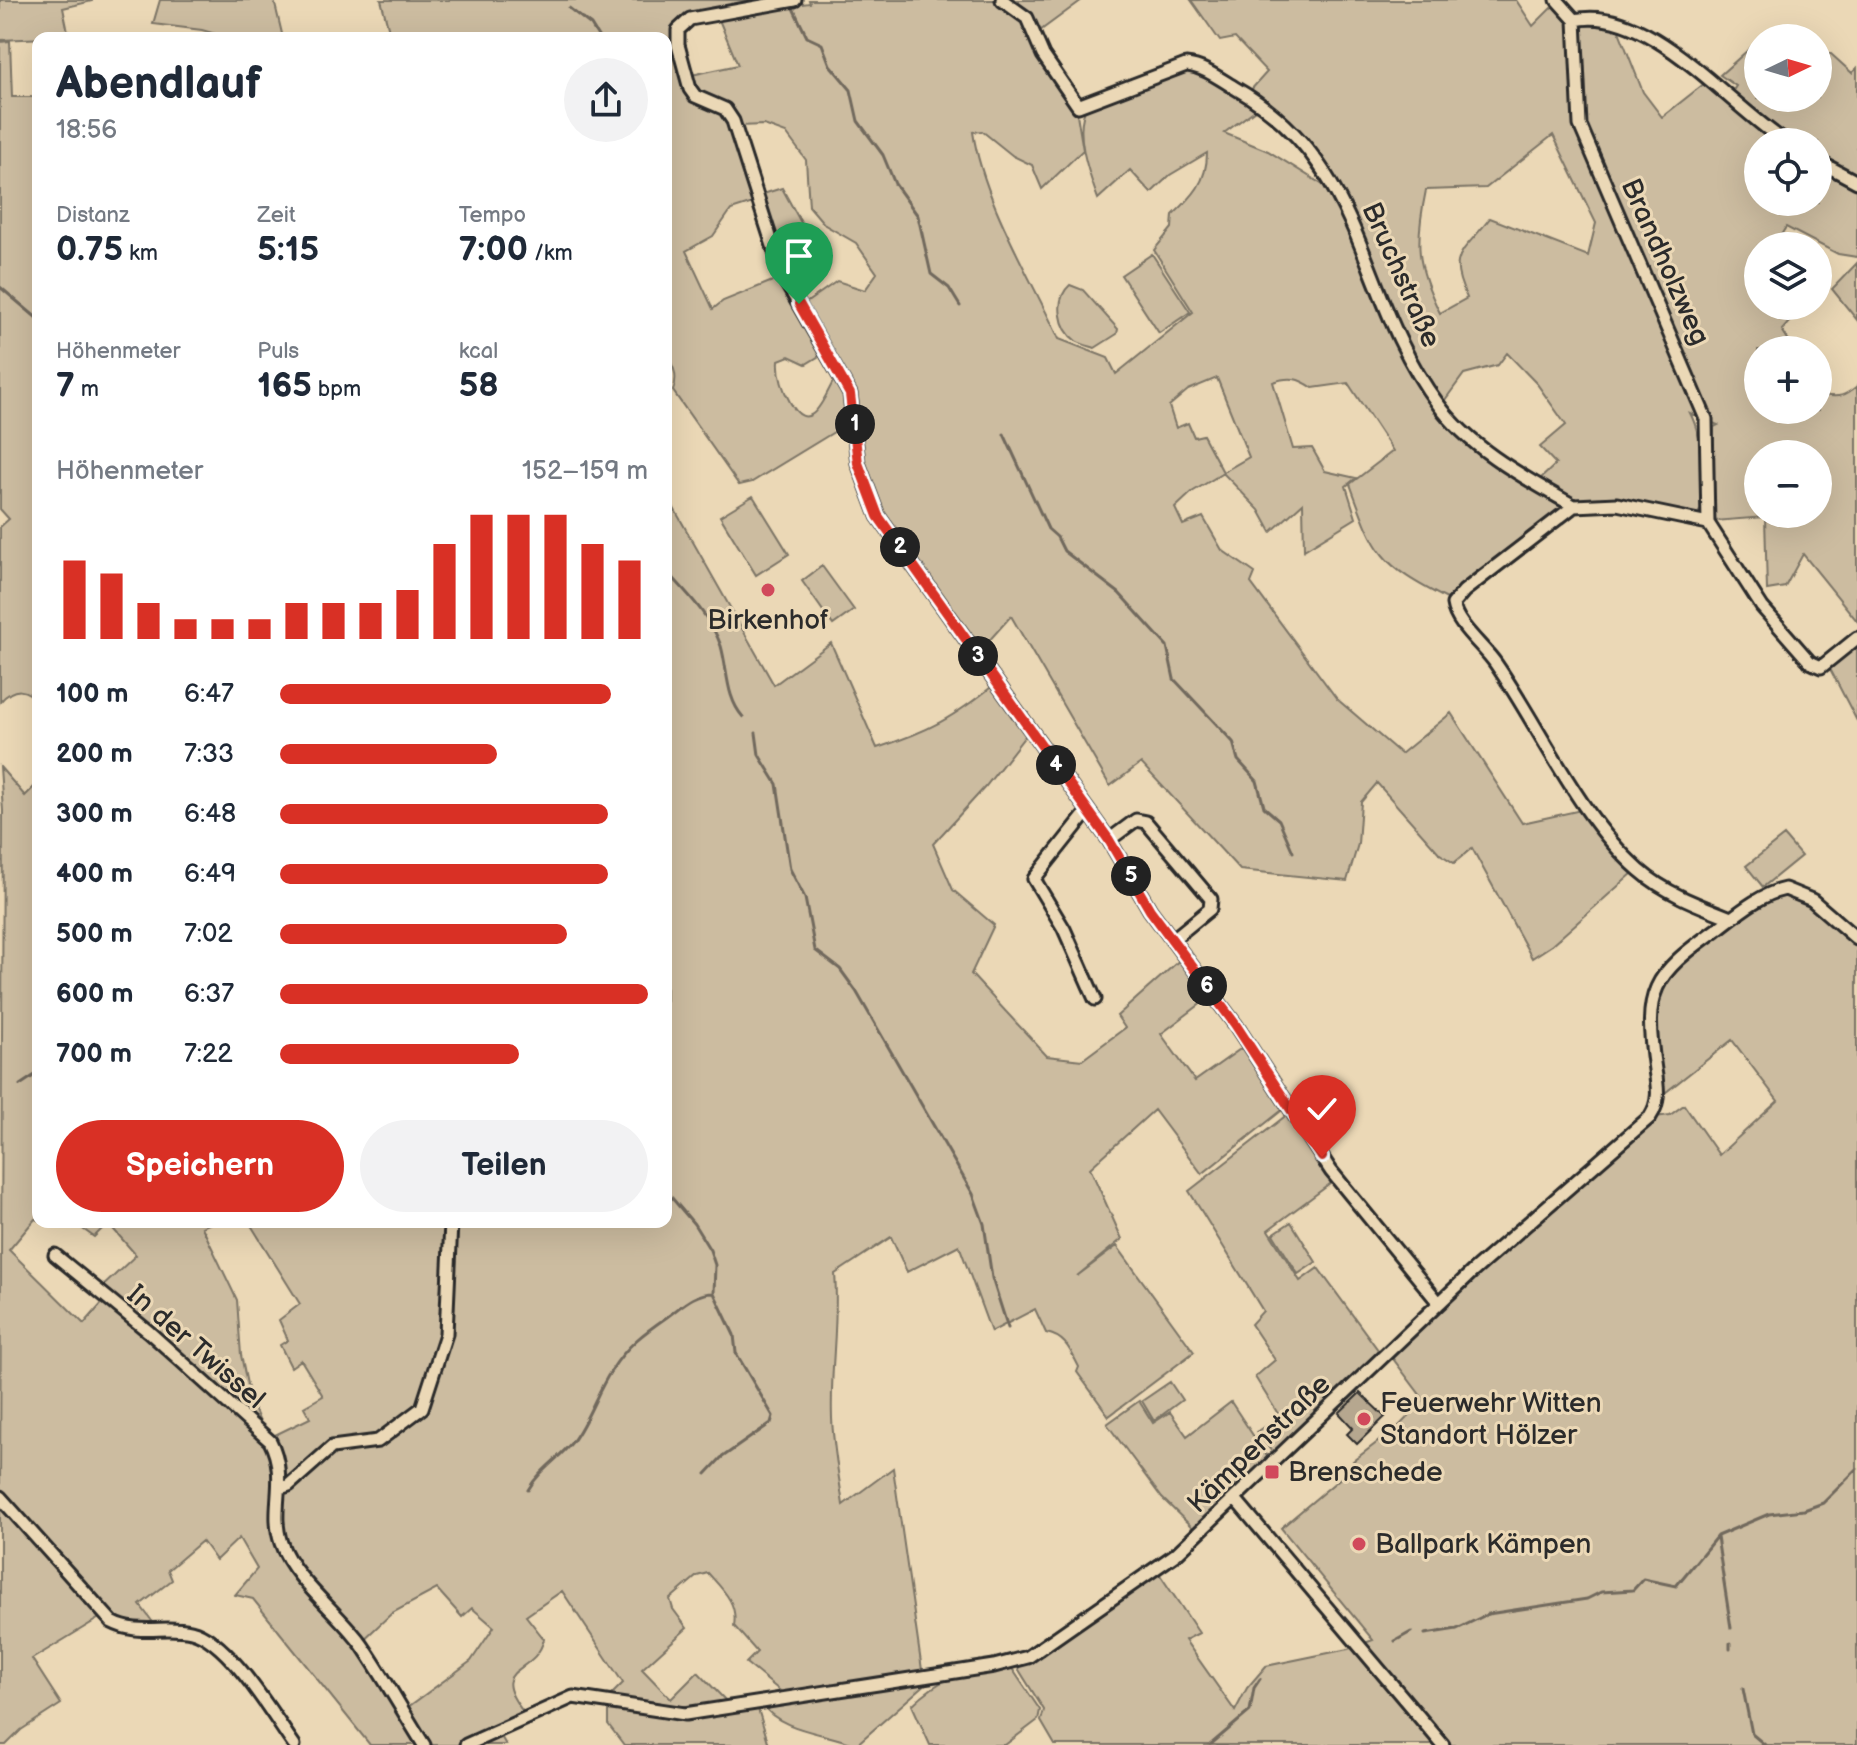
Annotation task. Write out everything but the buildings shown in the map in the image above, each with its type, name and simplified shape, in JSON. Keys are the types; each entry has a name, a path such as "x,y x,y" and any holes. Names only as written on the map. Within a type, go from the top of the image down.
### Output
{"street":[{"path":"795,0 719,12 685,22 677,35 687,82 695,96 725,109 733,121 783,277 850,394 858,463 878,516 1109,840 1172,940 1235,1024 1331,1171 1439,1303"},
{"name":"Bruchstraße","path":"1002,0 1027,18 1043,55 1078,106 1130,84 1186,65 1195,65 1245,94 1292,130 1320,164 1354,222 1382,305 1435,401 1517,473 1574,506"},
{"path":"1557,0 1575,20 1617,23 1665,46 1768,128"},
{"name":"Brandholzweg","path":"1575,20 1580,125 1706,419 1708,523"},
{"path":"1832,169 1857,182"},
{"path":"1731,918 1670,891 1628,859 1579,795 1497,665 1454,610 1456,597 1574,506 1617,504 1708,523 1762,607 1810,662 1821,667 1857,638"},
{"path":"1088,811 1034,879 1064,929 1095,999"},
{"path":"1109,840 1136,820 1146,822 1211,899 1210,909 1172,940"},
{"name":"Kämpenstraße","path":"466,1745 573,1697 685,1714 1020,1660 1176,1554 1439,1303 1650,1117 1657,1101 1649,1025 1658,983 1673,962 1731,918 1762,898 1785,889 1812,900 1857,939"},
{"path":"280,1488 289,1485 332,1447 378,1441 422,1408 446,1334 451,1228"},
{"name":"In der Twissel","path":"55,1255 149,1332 270,1441 280,1460 279,1531 291,1562 361,1644 424,1745"},
{"path":"0,1497 112,1622 134,1629 191,1631 213,1643 240,1671 294,1745"},
{"path":"1236,1500 1443,1745"}],"shaded area":[{"path":"0,0 92,0 63,8 68,32 32,32 32,39 0,40"},
{"path":"160,0 274,0 282,32 209,32 153,24"},
{"path":"381,0 783,0 681,22 685,84 728,118 756,202 731,210 713,236 686,251 713,309 723,301 780,278 826,352 806,364 789,356 779,360 785,392 798,413 806,416 813,414 838,374 851,419 847,424 752,482 739,485 673,391 672,32 389,32"},
{"path":"809,0 1082,0 1029,39 1076,108 1083,150 1042,189 1032,165 1013,156 982,131 973,132 978,158 997,211 1059,339 1108,358 1116,374 1193,312 1154,250 1172,228 1173,215 1198,188 1207,153 1170,175 1151,193 1130,170 1098,199 1082,138 1083,115 1088,105 1192,67 1259,107 1224,133 1268,151 1331,190 1434,404 1527,484 1563,506 1472,575 1447,599 1393,566 1374,542 1367,527 1350,484 1393,451 1348,383 1313,388 1298,380 1284,379 1273,382 1293,449 1312,448 1325,471 1356,478 1346,486 1356,518 1304,550 1303,503 1271,532 1259,510 1223,473 1192,492 1175,508 1183,525 1203,517 1222,550 1255,573 1251,583 1337,699 1401,754 1451,713 1522,823 1581,810 1605,845 1633,873 1552,945 1532,958 1472,848 1454,863 1440,854 1377,783 1361,802 1358,844 1347,881 1240,870 1141,763 1110,786 1011,616 979,652 881,514 861,461 848,379 803,305 837,281 865,290 877,273 856,243 825,225 809,206 806,160 786,133 764,125 738,126 696,94 687,76 738,65 717,15 810,3","holes":["1217,378 1249,457 1223,472 1203,435 1194,437 1188,423 1176,428 1169,406 1188,390"]},
{"path":"1191,0 1516,0 1533,26 1556,3 1570,24 1582,29 1586,24 1603,22 1617,26 1643,92 1662,117 1705,83 1761,128 1744,128 1744,216 1832,216 1832,173 1857,185 1857,257 1832,251 1832,232 1796,232 1786,227 1783,232 1744,232 1744,320 1791,320 1782,330 1786,336 1744,336 1744,424 1832,424 1832,396 1845,394 1857,386 1857,621 1803,554 1785,587 1767,590 1765,528 1832,528 1832,440 1744,440 1744,519 1714,521 1714,427 1718,425 1690,413 1698,435 1705,478 1702,504 1698,514 1692,516 1604,498 1577,500 1537,482 1556,464 1540,447 1566,425 1537,384 1507,353 1498,365 1464,374 1442,404 1381,296 1351,211 1309,140 1249,92 1267,72 1235,38 1220,41","holes":["1553,135 1596,223 1588,256 1490,218 1460,255 1458,272 1467,298 1440,313 1426,281 1420,253 1420,225 1426,190 1486,188"]},
{"path":"10,41 12,97 32,97 32,696 15,691 0,702 0,527 9,519 0,509 0,42"},
{"path":"1744,54 1744,105 1730,95 1736,86 1720,75"},
{"path":"1832,55 1852,73 1857,68 1857,179 1832,164 1832,128 1775,128 1753,112 1832,112"},
{"path":"782,188 816,250 784,272 760,195"},
{"path":"1152,254 1190,312 1159,333 1121,275"},
{"path":"1857,263 1857,320 1832,289"},
{"path":"1070,285 1083,290 1118,329 1117,334 1095,348 1070,336 1062,322 1060,306"},
{"path":"753,496 789,554 756,575 720,516"},
{"path":"672,505 774,685 831,643 877,748 940,722 995,684 1029,731 986,786 933,844 953,890 994,925 971,974 1047,1056 1082,1060 1125,1028 1117,1016 1182,958 1211,996 1161,1034 1195,1081 1246,1045 1286,1107 1202,1174 1154,1110 1090,1168 1122,1239 1077,1276 1117,1246 1194,1352 1109,1416 1077,1372 1079,1367 1070,1350 1063,1341 1046,1333 1035,1309 991,1332 959,1245 907,1272 891,1237 835,1274 832,1418 843,1505 893,1468 922,1670 784,1694 746,1663 757,1652 734,1626 734,1610 724,1591 708,1573 697,1576 670,1599 673,1609 687,1628 642,1669 671,1699 698,1672 728,1703 670,1710 609,1697 623,1683 562,1591 526,1616 544,1639 532,1660 511,1678 509,1686 513,1697 524,1713 499,1733 506,1745 370,1745 253,1599 235,1595 257,1569 239,1538 216,1560 202,1541 168,1570 172,1580 140,1605 152,1621 145,1627 112,1617 0,1492 3,811 0,767 25,796 32,789 32,1223 9,1250 84,1324 104,1301 271,1437 310,1418 304,1407 323,1396 301,1360 291,1367 280,1345 288,1340 279,1320 300,1304 253,1228 672,1228","holes":["437,1589 462,1617 472,1608 494,1627 471,1661 401,1712 359,1644 392,1613"]},
{"path":"822,566 854,610 833,625 802,581"},
{"path":"1857,640 1857,721 1828,665"},
{"path":"1784,836 1801,856 1763,887 1746,866"},
{"path":"1785,895 1810,902 1857,944 1857,1745 1055,1745 1041,1721 1044,1710 1016,1665 1158,1572 1199,1633 1185,1640 1235,1711 1247,1688 1266,1666 1348,1649 1373,1640 1281,1528 1356,1465 1353,1461 1400,1425 1424,1400 1391,1356 1448,1299 1655,1117 1670,1115 1684,1105 1719,1155 1778,1101 1732,1040 1661,1096 1653,1015 1666,975 1763,902"},
{"path":"1288,1114 1334,1181 1268,1230 1300,1281 1318,1268 1381,1354 1275,1456 1257,1432 1280,1417 1255,1377 1275,1360 1251,1324 1263,1311 1189,1191"},
{"path":"1291,1222 1316,1262 1298,1274 1273,1234"},
{"path":"81,1228 103,1228 94,1237"},
{"path":"112,1228 202,1228 237,1300 241,1355 250,1399 265,1434 98,1291 136,1255"},
{"path":"1170,1382 1182,1400 1154,1421 1142,1401"},
{"path":"1139,1401 1153,1423 1170,1412 1187,1436 1231,1402 1270,1461 1197,1532 1162,1498 1107,1424"},
{"path":"0,1502 101,1617 32,1659 61,1704 21,1730 6,1745 0,1745"},
{"path":"1011,1667 1040,1710 1038,1720 1005,1745 930,1745 912,1705 947,1680 969,1673"},
{"path":"929,1681 856,1745 792,1726 770,1713 762,1704"},
{"path":"608,1707 681,1718 754,1707 758,1709 769,1745 624,1745 608,1724"}],"waterway":[{"path":"569,8 595,32"},
{"path":"793,8 807,37 822,44 830,65 851,90 858,121 883,155 895,184 918,216 931,274 949,288 960,306"},
{"path":"0,287 32,314"},
{"path":"1004,434 1048,529 1057,537 1064,551 1119,593 1167,646 1174,679 1233,742 1238,760 1257,781 1264,807 1279,820 1293,852"},
{"path":"672,577 698,606 717,635 730,693 743,717"},
{"path":"756,733 759,755 777,784 790,869 805,898 815,950 840,969 856,991 973,1194 984,1224 992,1278 1008,1328"},
{"path":"20,1085 32,1077"},
{"path":"672,1198 694,1224 710,1250 715,1265 714,1293 734,1335 736,1353 773,1416 771,1423 721,1458 706,1474"},
{"path":"528,1490 573,1441 606,1379 630,1347 689,1301 714,1293"},
{"path":"1425,1634 1457,1629 1488,1614 1587,1599 1601,1592 1633,1590 1643,1579 1676,1586 1717,1536 1769,1514 1804,1510 1823,1503 1857,1469"},
{"path":"1717,1537 1731,1628"},
{"path":"1395,1641 1411,1632"},
{"path":"1730,1643 1730,1649"},
{"path":"1210,1745 1250,1711 1254,1688 1260,1679"},
{"path":"1743,1689 1752,1734 1765,1745"}],"place":[{"name":"Birkenhof","path":"768,590"},
{"name":"Feuerwehr Witten Standort Hölzer","path":"1364,1419"},
{"name":"Brenschede","path":"1272,1472"},
{"name":"Ballpark Kämpen","path":"1359,1544"}],"route":[{"path":"799,304 841,372 850,394 858,463 878,516 1125,863 1150,910 1235,1024 1322,1157"}]}
